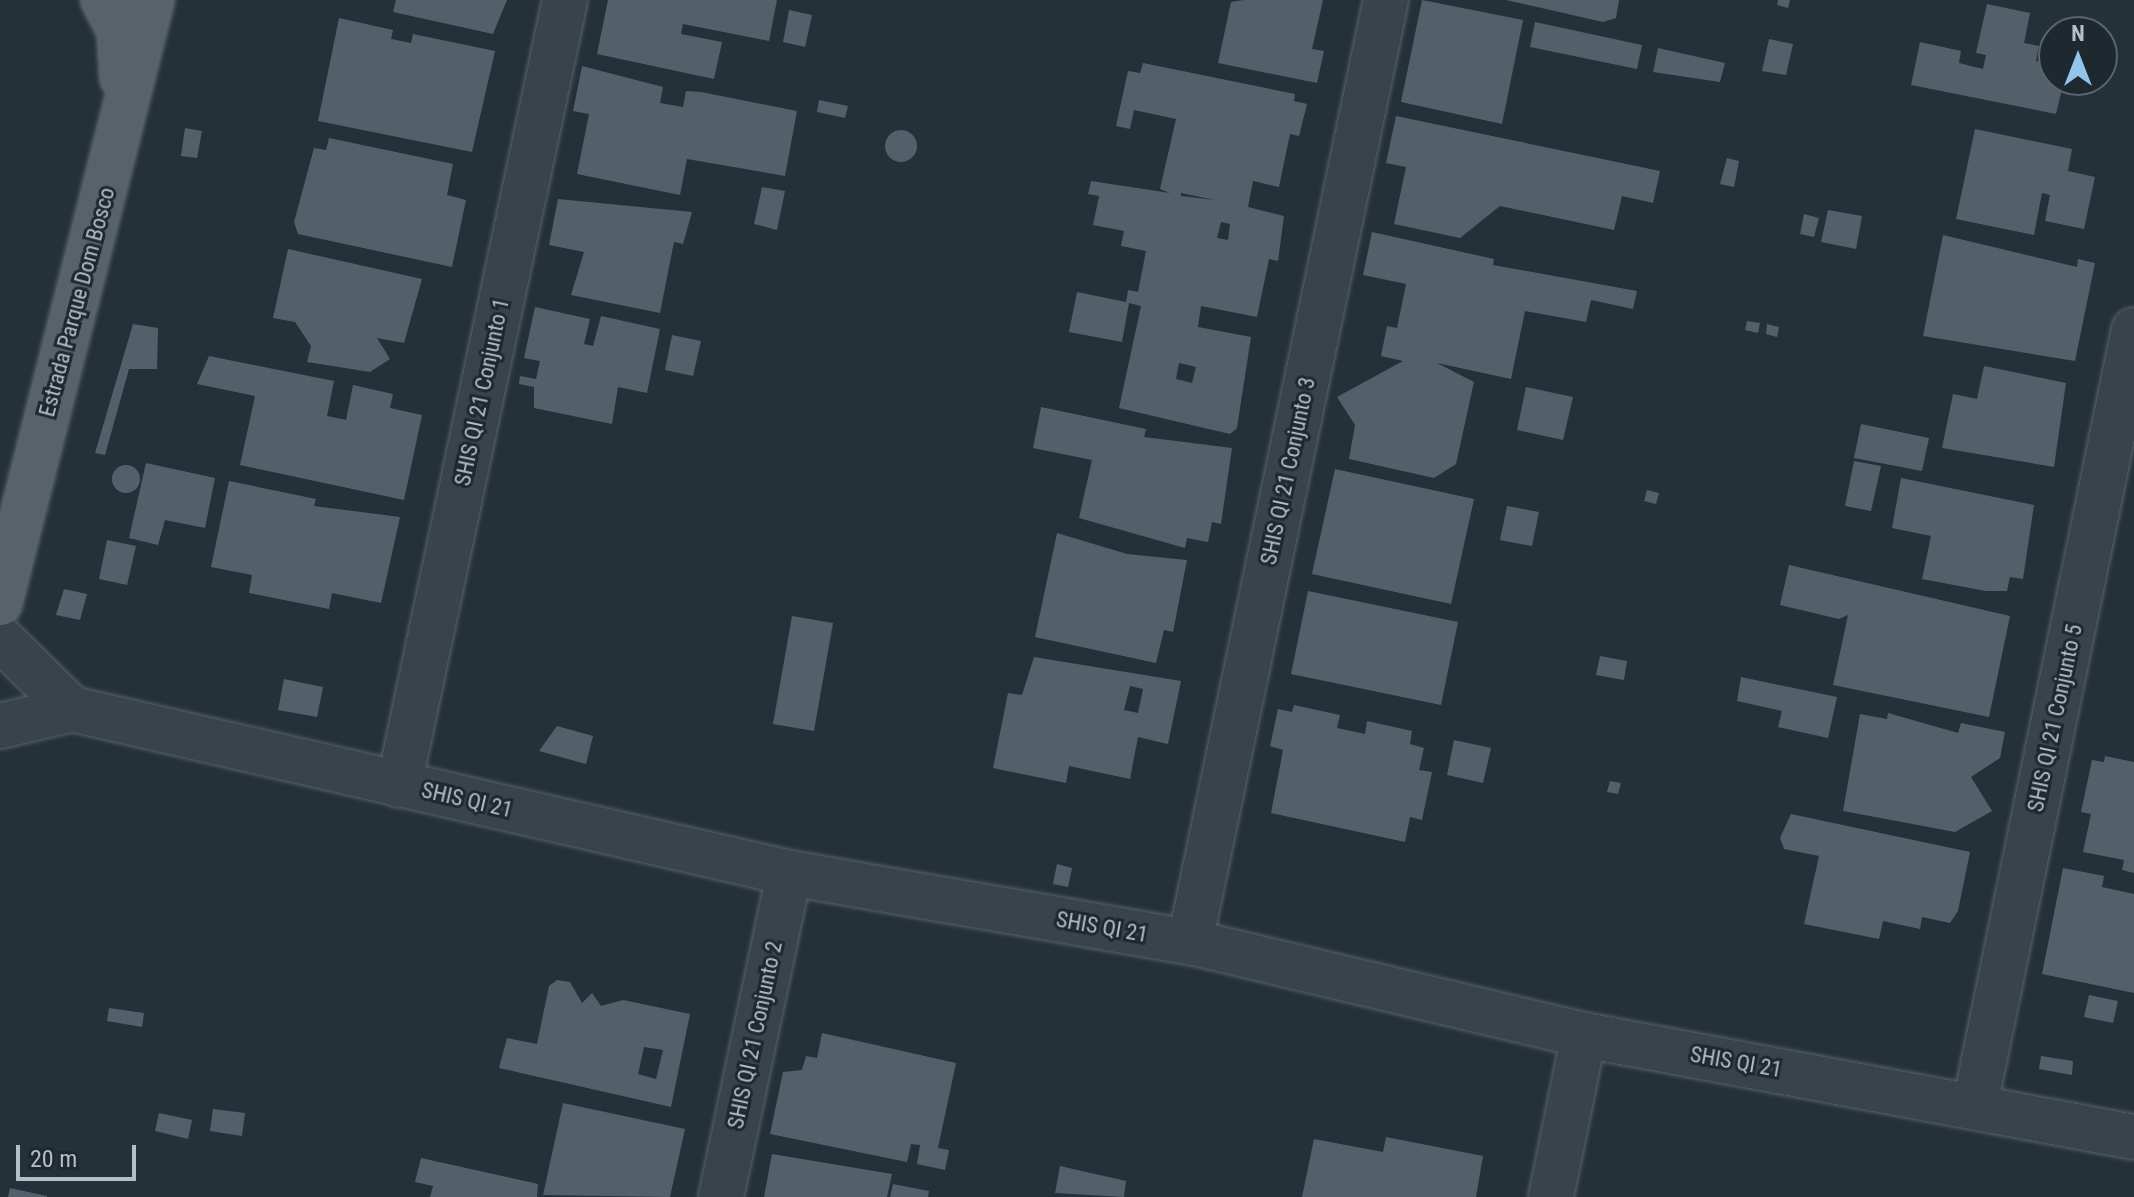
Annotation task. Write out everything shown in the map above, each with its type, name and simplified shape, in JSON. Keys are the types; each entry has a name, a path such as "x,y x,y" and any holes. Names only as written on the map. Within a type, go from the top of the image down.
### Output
{"main road":[{"path":"103,0 119,30 117,61 129,99"},
{"name":"Estrada Parque Dom Bosco","path":"0,603 152,0"}],"street":[{"name":"SHIS QI 21 Conjunto 1","path":"399,785 565,0"},
{"name":"SHIS QI 21 Conjunto 3","path":"1190,942 1386,0"},
{"name":"SHIS QI 21 Conjunto 5","path":"1975,1105 2134,330"},
{"path":"0,638 72,709"},
{"name":"SHIS QI 21","path":"0,726 72,709 789,873 1190,942 1584,1035 1975,1105 2134,1137"},
{"name":"SHIS QI 21 Conjunto 2","path":"721,1197 789,873"},
{"path":"1551,1197 1584,1035"}],"building":[{"path":"396,0 507,0 493,34 393,12"},
{"path":"608,0 777,0 769,41 683,24 681,34 722,42 714,79 597,54"},
{"path":"1323,0 1312,49 1324,51 1317,83 1218,63 1231,2"},
{"path":"1422,0 1523,20 1502,124 1401,102"},
{"path":"1506,0 1619,0 1616,18 1603,22"},
{"path":"1778,0 1790,0 1788,8 1777,5"},
{"path":"1987,4 2030,13 2024,43 2038,46 2038,96 2060,96 2056,114 1911,85 1920,42 1961,51 1959,63 1983,69 1986,55 1976,53"},
{"path":"789,10 812,15 805,47 783,42"},
{"path":"339,18 393,30 391,39 411,43 413,34 495,51 472,152 318,121"},
{"path":"1535,22 1642,45 1637,69 1530,47"},
{"path":"1769,39 1793,44 1786,75 1762,71"},
{"path":"1658,48 1725,63 1720,82 1653,72"},
{"path":"1143,63 1295,94 1294,101 1307,104 1299,136 1290,134 1279,187 1253,181 1248,207 1284,216 1278,261 1269,259 1257,317 1201,306 1198,327 1251,337 1237,428 1230,434 1119,408 1141,306 1129,303 1122,342 1069,332 1077,292 1126,302 1128,290 1138,292 1146,251 1121,246 1124,231 1093,225 1099,196 1088,194 1091,181 1170,193 1160,189 1176,119 1134,110 1130,129 1116,126 1128,71 1140,73","holes":["1181,193 1215,200 1181,196","1221,222 1230,224 1228,240 1217,238","1179,363 1196,367 1192,383 1176,379"]},
{"path":"582,66 663,87 660,103 683,107 686,91 797,111 785,176 687,159 680,195 577,174 589,114 573,111"},
{"path":"819,100 848,106 845,118 817,112"},
{"path":"1396,116 1660,171 1653,203 1622,196 1614,230 1500,206 1460,238 1394,224 1406,167 1386,163"},
{"path":"185,128 202,131 197,158 181,156"},
{"path":"1975,129 2072,149 2068,171 2095,177 2084,229 2045,221 2050,195 2042,193 2034,235 1956,219"},
{"path":"901,130 912,135 917,146 912,157 901,162 890,157 885,146 890,135"},
{"path":"329,138 453,164 447,195 466,200 452,267 298,234 294,222 314,148 326,150"},
{"path":"1727,158 1739,161 1734,187 1720,184"},
{"path":"762,187 785,191 777,230 754,224"},
{"path":"558,199 692,212 683,244 674,242 660,313 571,295 584,252 549,245"},
{"path":"1828,210 1862,216 1856,249 1821,242"},
{"path":"1804,214 1819,218 1814,237 1800,234"},
{"path":"1372,232 1494,259 1493,265 1637,291 1633,309 1591,300 1586,322 1525,311 1511,379 1437,363 1474,382 1456,464 1434,478 1349,459 1355,425 1337,397 1403,361 1381,356 1387,326 1397,328 1406,284 1363,275"},
{"path":"1943,235 2077,267 2078,259 2095,263 2075,361 1923,336"},
{"path":"288,249 422,279 404,343 377,338 390,359 370,372 307,362 311,346 295,322 273,318"},
{"path":"535,307 590,319 584,344 593,346 601,316 660,329 647,393 618,387 612,424 534,408 534,387 519,384 520,376 536,379 540,361 524,358"},
{"path":"1747,321 1760,323 1758,333 1745,330"},
{"path":"133,324 158,328 157,369 129,369 105,455 95,453"},
{"path":"1767,324 1779,327 1777,337 1766,334"},
{"path":"672,335 701,341 693,376 665,370"},
{"path":"209,356 334,381 327,416 346,420 353,385 393,394 390,408 422,415 404,500 240,465 255,396 197,384"},
{"path":"1984,366 2066,383 2054,467 1942,448 1953,394 1977,399"},
{"path":"1526,387 1573,397 1563,440 1517,430"},
{"path":"1041,407 1146,429 1144,437 1232,448 1221,524 1212,522 1208,542 1187,538 1185,548 1079,518 1092,460 1033,448"},
{"path":"1861,424 1929,438 1922,471 1854,458"},
{"path":"1854,461 1881,466 1871,511 1845,506"},
{"path":"146,463 215,478 205,528 165,520 158,545 129,538"},
{"path":"126,465 136,469 140,479 136,489 126,493 116,489 112,479 116,469"},
{"path":"1335,469 1474,499 1451,604 1312,574"},
{"path":"1901,478 2034,505 2023,579 2010,577 2007,591 1986,591 1922,579 1931,536 1892,528"},
{"path":"229,481 316,499 314,506 400,517 381,603 332,593 329,609 249,593 252,575 211,567"},
{"path":"1647,490 1659,493 1656,504 1644,501"},
{"path":"1507,506 1539,512 1532,546 1500,540"},
{"path":"1057,533 1127,554 1187,560 1173,632 1164,630 1156,663 1035,637"},
{"path":"107,540 136,546 127,585 99,579"},
{"path":"1789,565 2010,616 1989,717 1833,685 1848,615 1839,619 1780,605"},
{"path":"64,589 87,594 80,620 56,615"},
{"path":"1308,591 1458,622 1441,705 1291,674"},
{"path":"792,616 833,623 814,731 773,724"},
{"path":"1600,656 1627,661 1624,680 1596,675"},
{"path":"1034,657 1181,681 1168,744 1138,737 1130,779 1069,766 1066,783 993,768 1008,693 1022,695","holes":["1130,686 1143,689 1138,713 1124,710"]},
{"path":"1741,677 1837,697 1828,738 1778,727 1782,711 1737,701"},
{"path":"284,679 323,687 317,717 278,710"},
{"path":"1294,705 1340,715 1337,728 1365,734 1367,721 1412,731 1410,744 1424,748 1419,770 1432,772 1422,820 1410,817 1405,842 1271,813 1283,750 1270,746 1278,709 1292,712"},
{"path":"1888,713 1958,733 1961,723 2005,732 2000,758 1971,777 1992,811 1955,832 1843,811 1860,714 1887,719"},
{"path":"557,726 593,736 586,764 539,751"},
{"path":"1454,740 1491,748 1483,783 1447,775"},
{"path":"2105,756 2134,762 2134,873 2122,870 2124,860 2083,852 2091,814 2081,812 2092,760 2104,762"},
{"path":"1610,781 1621,783 1618,794 1607,792"},
{"path":"1791,814 1970,852 1958,911 1950,923 1922,917 1920,929 1883,921 1879,939 1804,924 1819,856 1784,849 1780,838"},
{"path":"1057,864 1072,868 1068,887 1053,884"},
{"path":"2063,868 2104,876 2102,887 2134,894 2134,993 2042,974"},
{"path":"557,980 570,982 582,1003 592,993 601,1006 623,1000 690,1014 671,1107 499,1068 507,1038 537,1044 549,986","holes":["644,1047 663,1050 656,1079 638,1074"]},
{"path":"2089,995 2118,1001 2113,1023 2084,1017"},
{"path":"109,1008 144,1013 142,1027 107,1021"},
{"path":"822,1033 956,1063 938,1148 949,1150 945,1170 917,1164 920,1145 911,1144 907,1162 770,1134 783,1072 802,1070 806,1056 817,1058"},
{"path":"2041,1056 2073,1061 2072,1075 2039,1069"},
{"path":"563,1103 685,1129 670,1197 543,1195"},
{"path":"213,1109 245,1113 242,1136 210,1131"},
{"path":"159,1113 192,1120 188,1139 155,1131"},
{"path":"1386,1137 1483,1156 1476,1197 1302,1197 1314,1139 1383,1152"},
{"path":"772,1154 892,1174 887,1197 764,1197"},
{"path":"421,1158 538,1184 537,1197 430,1197 433,1186 415,1182"},
{"path":"1060,1166 1126,1181 1124,1197 1055,1193"},
{"path":"893,1184 929,1191 928,1197 890,1197"},
{"path":"10,1188 47,1196 47,1197 8,1197"}]}
